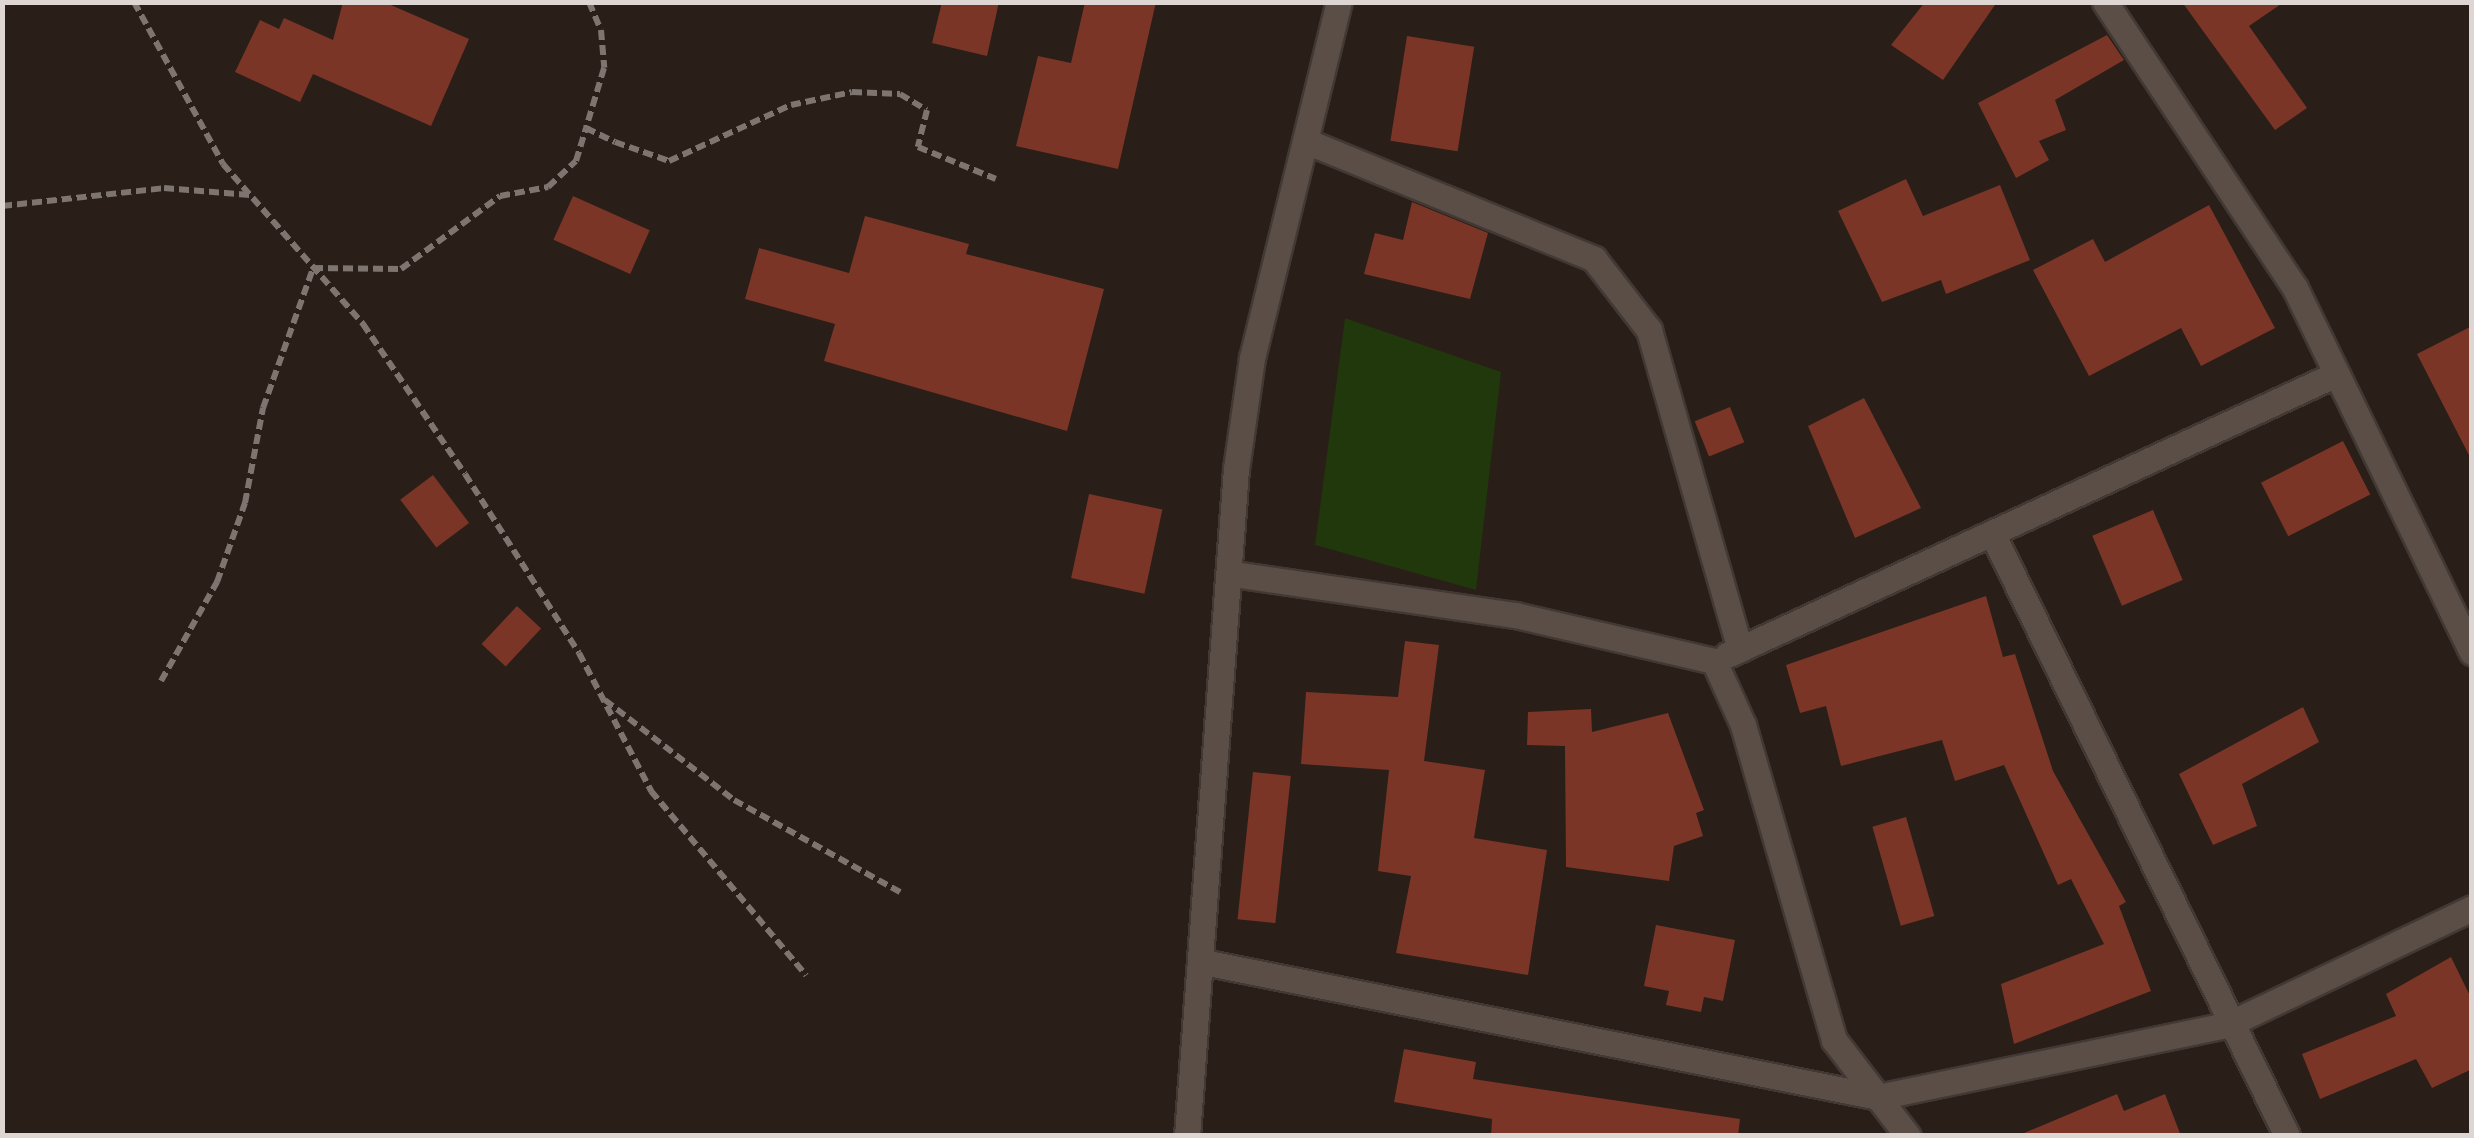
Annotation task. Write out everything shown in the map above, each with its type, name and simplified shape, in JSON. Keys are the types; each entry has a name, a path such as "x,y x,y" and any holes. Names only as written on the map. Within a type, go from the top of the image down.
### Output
{"street":[{"path":"1187,1136 1233,574 1236,469 1252,358 1308,142 1339,2"},
{"path":"2105,2 2295,288 2332,376 2428,549 2472,652"},
{"path":"1308,142 1594,258 1649,330 1740,650"},
{"path":"1233,574 1515,614 1714,661 2332,376"},
{"path":"1994,534 2229,1024 2287,1136"},
{"path":"1714,661 1743,726 1834,1040 1908,1136"},
{"path":"1204,962 1878,1097 2229,1024 2472,908"}],"path":[{"path":"134,2 223,164 363,324 466,474 602,696 651,791 806,975"},
{"path":"313,268 401,270 500,196 548,187 576,161 604,68 589,2"},
{"path":"586,128 669,161 791,106 852,92 900,94 927,110 918,147 996,178"},
{"path":"2,206 164,188 250,195"},
{"path":"161,681 216,582 245,502 262,408 313,268"},
{"path":"602,696 734,800 900,892"}],"green space":[{"path":"1345,318 1501,372 1476,590 1315,545"}],"building":[{"path":"343,2 384,2 469,39 431,126 313,74 300,102 235,72 260,20 279,29 284,18 333,40"},
{"path":"942,2 999,2 987,56 932,43"},
{"path":"1085,2 1156,2 1118,169 1016,146 1038,56 1071,63"},
{"path":"1925,2 1997,2 1943,80 1891,45"},
{"path":"2182,2 2284,2 2249,26 2307,108 2275,130"},
{"path":"2107,35 2124,60 2055,100 2066,130 2039,141 2049,160 2016,178 1978,103"},
{"path":"1407,36 1474,47 1458,151 1390,141"},
{"path":"1906,179 1923,216 2000,185 2030,260 1946,294 1941,280 1882,302 1838,211"},
{"path":"573,196 650,230 630,274 553,240"},
{"path":"1412,202 1488,233 1470,299 1364,274 1375,233 1403,240"},
{"path":"2209,205 2275,328 2201,366 2181,328 2089,376 2033,270 2093,239 2105,262"},
{"path":"865,216 969,244 966,254 1104,289 1067,431 824,361 835,324 745,299 759,248 849,273"},
{"path":"2472,326 2472,461 2417,354"},
{"path":"1864,398 1921,508 1855,538 1808,426"},
{"path":"1730,407 1744,442 1709,456 1695,421"},
{"path":"2343,441 2370,494 2288,536 2261,483"},
{"path":"433,475 469,523 436,548 400,500"},
{"path":"1089,494 1162,510 1144,594 1071,578"},
{"path":"2153,510 2183,580 2122,606 2092,536"},
{"path":"1986,596 2003,657 2015,654 2053,771 2126,902 2119,906 2151,991 2014,1044 2001,984 2104,944 2071,879 2058,885 2004,765 1955,781 1942,740 1841,766 1826,706 1800,713 1786,665"},
{"path":"517,606 541,629 506,667 482,644"},
{"path":"1405,641 1439,645 1424,761 1485,770 1474,838 1547,850 1528,975 1396,953 1411,876 1378,871 1389,770 1301,764 1306,692 1398,697"},
{"path":"2303,707 2319,742 2242,784 2257,826 2213,845 2179,774"},
{"path":"1591,709 1592,732 1668,713 1704,810 1696,813 1703,836 1674,846 1669,881 1566,867 1565,746 1527,745 1528,712"},
{"path":"1253,772 1291,776 1275,923 1238,919"},
{"path":"1906,817 1934,916 1901,926 1872,827"},
{"path":"1656,925 1735,940 1723,1001 1704,997 1701,1012 1666,1005 1669,991 1644,986"},
{"path":"2451,957 2472,1000 2472,1069 2432,1088 2416,1059 2320,1099 2302,1054 2396,1016 2386,994"},
{"path":"1404,1049 1476,1062 1473,1079 1740,1119 1738,1136 1491,1136 1492,1119 1394,1102"},
{"path":"2117,1094 2124,1111 2165,1094 2181,1136 2017,1136"}]}
